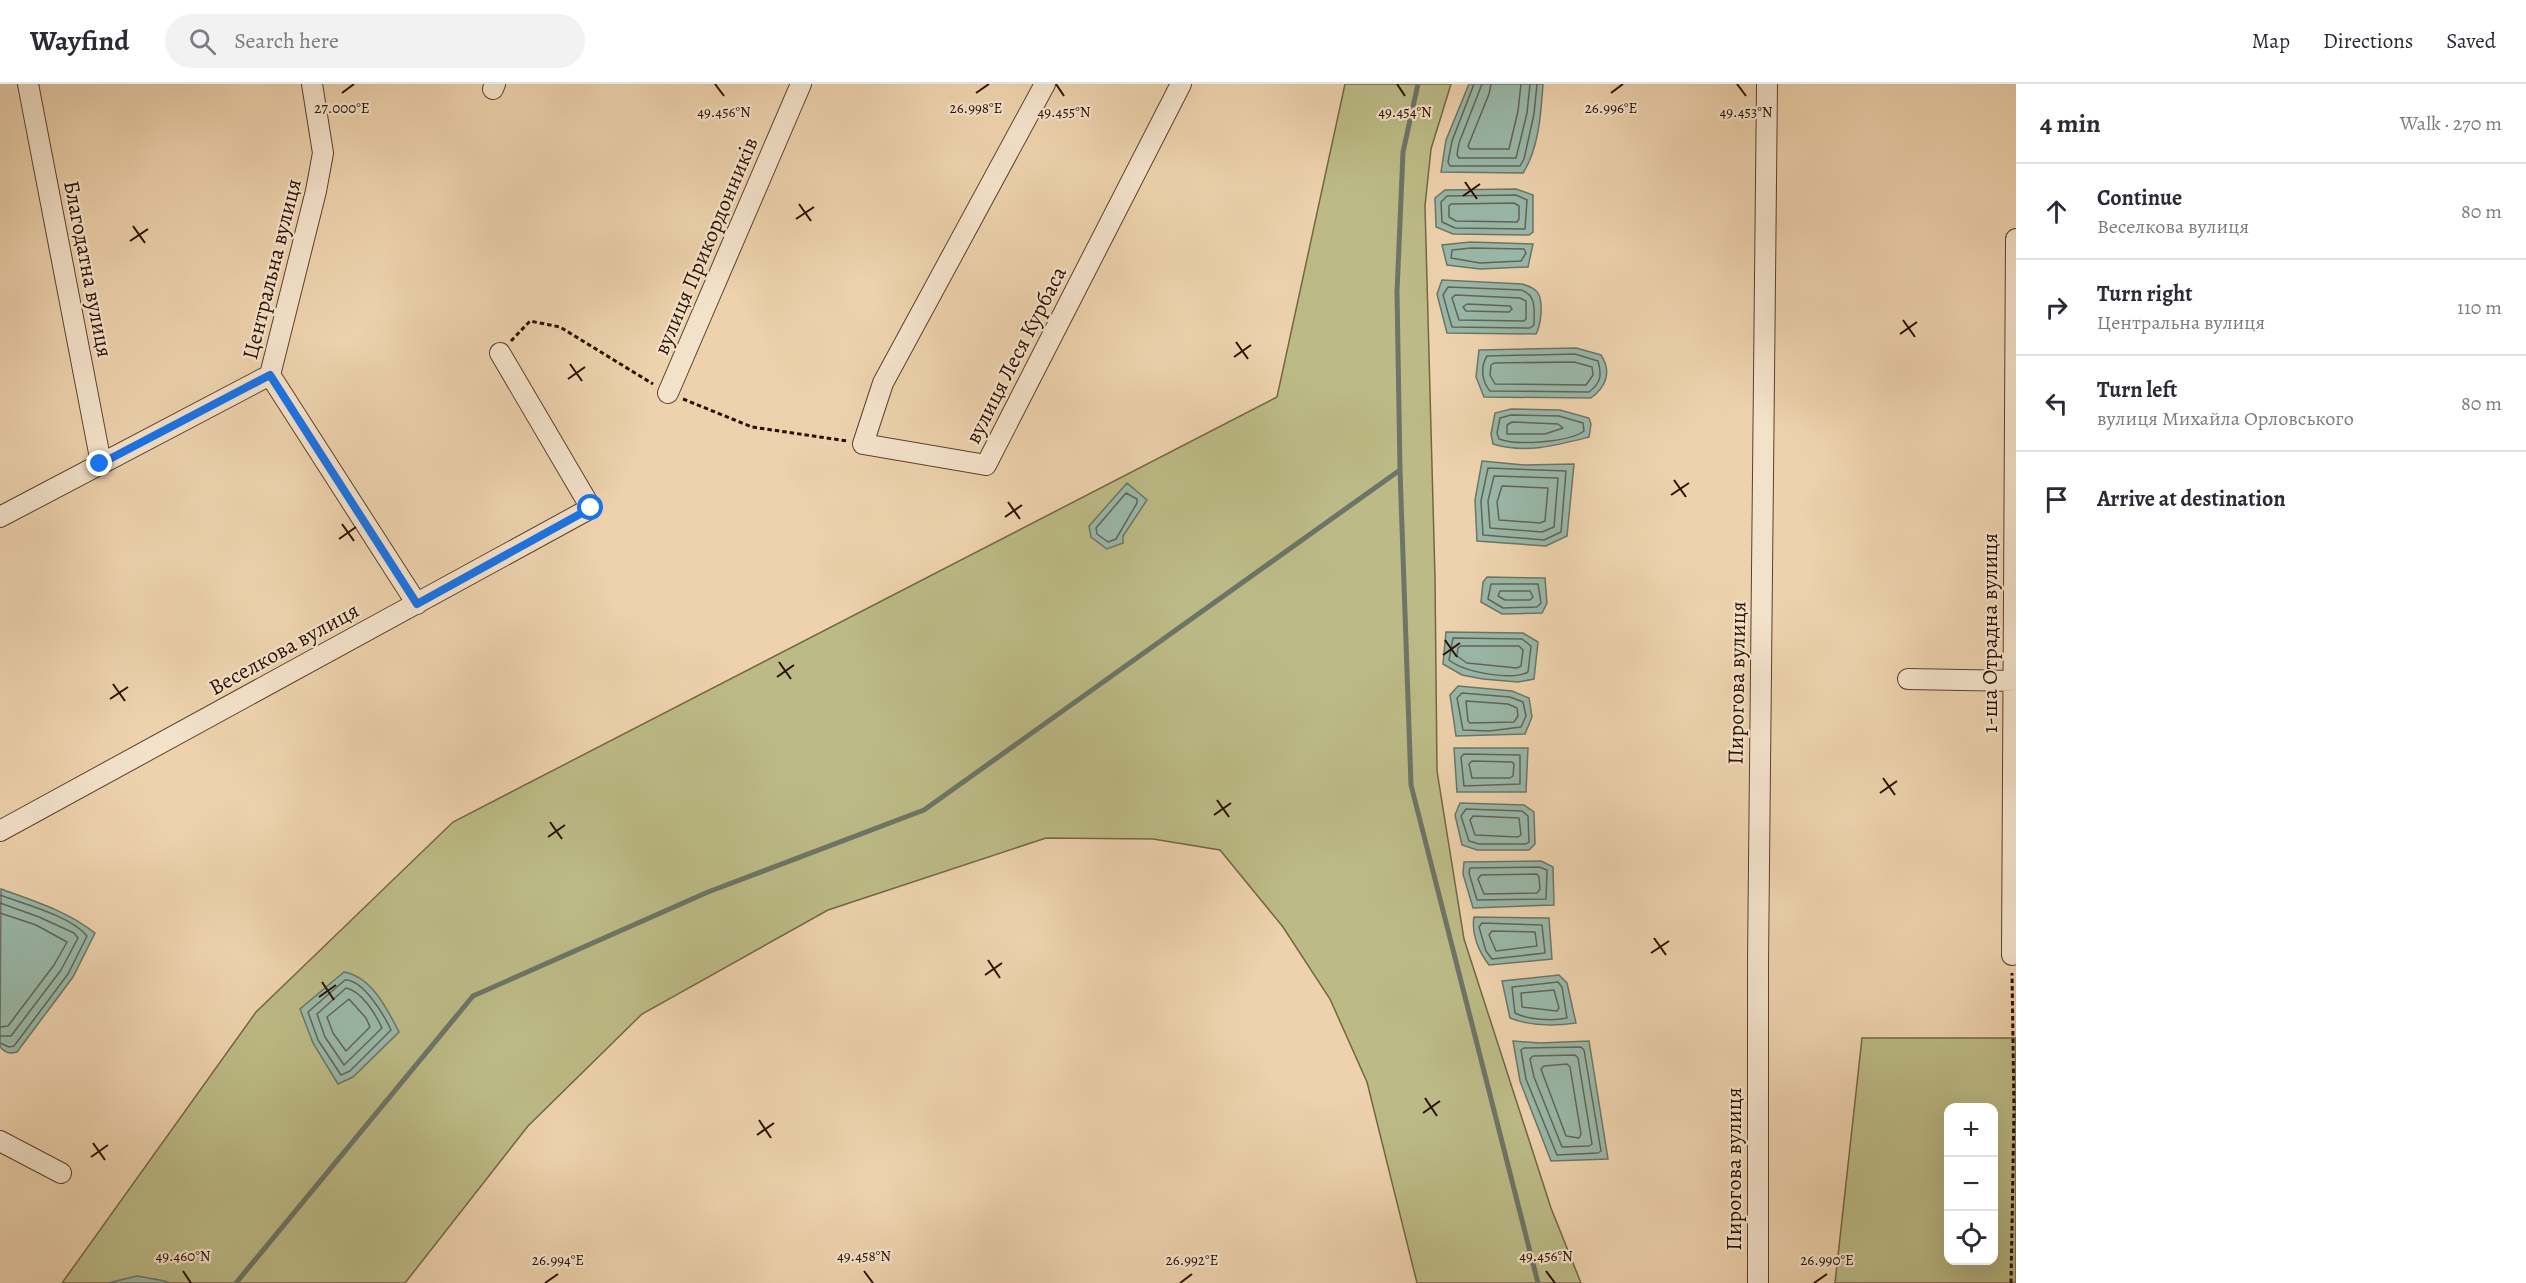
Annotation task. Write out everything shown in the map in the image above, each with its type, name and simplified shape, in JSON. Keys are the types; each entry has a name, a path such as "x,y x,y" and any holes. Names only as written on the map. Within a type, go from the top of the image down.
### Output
{"street":[{"name":"Благодатна вулиця","path":"28,84 100,464"},
{"name":"Центральна вулиця","path":"312,84 323,153 316,191 270,375 417,604"},
{"name":"вулиця Прикордонників","path":"668,393 801,84"},
{"name":"вулиця Леся Курбаса","path":"1045,84 883,383 863,444 986,465 1181,84"},
{"name":"Пирогова вулиця","path":"1758,1283 1758,962 1767,84"},
{"name":"1-ша Отрадна вулиця","path":"2012,955 2016,239"},
{"name":"Веселкова вулиця","path":"0,831 591,508 500,353"},
{"path":"0,517 270,375"},
{"path":"1908,679 2015,681"},
{"path":"0,1141 61,1173"}],"path":[{"path":"2011,1283 2014,1110 2012,955"}],"shaded area":[{"path":"1345,84 1451,84 1431,149 1425,206 1435,578 1437,771 1464,939 1551,1208 1581,1283 1417,1283 1367,1082 1330,999 1283,927 1220,850 1153,839 1046,838 828,910 642,1014 528,1126 405,1283 62,1283 256,1012 453,822 1277,397"},
{"path":"1862,1038 2016,1038 2016,1283 1835,1283"}],"water":[{"path":"1469,84 1543,84 1536,142 1523,173 1441,172 1446,140"},
{"path":"1516,189 1533,195 1533,232 1529,235 1453,234 1436,227 1435,198 1445,190"},
{"path":"1470,242 1533,244 1528,267 1480,269 1447,265 1442,245"},
{"path":"1442,280 1522,284 1532,288 1538,293 1541,304 1536,334 1447,333 1437,294"},
{"path":"1576,348 1601,355 1606,367 1604,384 1591,398 1484,397 1476,377 1479,350"},
{"path":"1511,409 1560,410 1589,418 1591,424 1589,437 1529,448 1493,444 1491,434 1495,413"},
{"path":"1482,461 1524,465 1574,464 1567,536 1546,546 1477,541 1475,500"},
{"path":"1127,483 1147,500 1123,536 1123,543 1107,549 1091,537 1089,526"},
{"path":"1487,577 1545,578 1547,603 1542,613 1502,614 1481,602 1483,582"},
{"path":"1446,632 1523,633 1538,642 1534,679 1518,682 1462,675 1443,664"},
{"path":"1458,686 1512,691 1529,698 1532,717 1525,734 1456,736 1450,695"},
{"path":"1454,748 1528,748 1526,792 1457,792"},
{"path":"1460,803 1524,805 1534,812 1535,844 1529,850 1477,850 1462,845 1455,815"},
{"path":"1541,861 1553,867 1554,905 1473,908 1463,874 1464,862"},
{"path":"1,889 62,913 95,933 73,977 17,1052 12,1053 0,1047"},
{"path":"1474,917 1549,918 1552,959 1489,965 1477,942"},
{"path":"344,972 363,980 371,987 384,1004 399,1032 353,1077 338,1084 313,1043 300,1009"},
{"path":"1559,975 1567,983 1576,1023 1543,1025 1510,1018 1502,981"},
{"path":"1513,1041 1540,1043 1589,1041 1608,1159 1551,1161 1520,1081"},
{"path":"137,1276 165,1281 169,1283 108,1283"}],"waterway":[{"path":"1418,84 1403,152 1397,292 1400,470 1411,785 1538,1283"},
{"path":"236,1283 473,996 708,892 924,810 1400,470"}],"route":[{"path":"100,464 270,375 417,604 591,508"}]}
